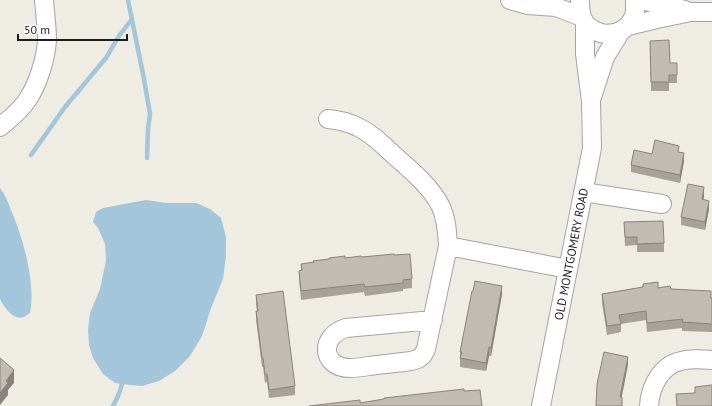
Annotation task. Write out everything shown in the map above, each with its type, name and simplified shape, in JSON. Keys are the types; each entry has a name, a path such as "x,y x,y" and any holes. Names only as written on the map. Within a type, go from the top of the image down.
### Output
{"street":[{"path":"0,127 15,114 28,99 40,72 44,60 47,40 44,0"},
{"path":"510,0 528,5 556,7 582,13 596,31 604,34 613,34 624,28 657,18 691,12 712,12"},
{"name":"OLD MONTGOMERY ROAD","path":"591,101 605,57 624,28 633,18 636,10 635,0"},
{"path":"642,0 691,12"},
{"name":"OLD MONTGOMERY ROAD","path":"541,406 592,148 591,101 582,13"},
{"path":"328,119 342,120 357,126 372,135 418,177 441,206 447,228 448,246 433,320 426,349 423,355 412,361 350,368 336,365 331,361 328,355 328,343 334,334 339,330 346,328 433,320"},
{"path":"583,192 662,204"},
{"path":"448,246 568,269"},
{"path":"649,406 652,390 661,372 679,361 692,359 712,360"}],"water":[{"path":"0,188 8,201 16,221 24,247 30,275 30,313 20,318 9,312 0,299"},
{"path":"146,200 166,203 196,203 210,209 221,218 226,237 226,255 223,279 211,308 202,336 190,356 175,371 159,381 142,386 115,383 103,374 93,358 89,345 88,330 90,313 100,289 106,261 105,244 98,228 93,222 96,212 103,208"}],"building":[{"path":"669,40 670,63 677,63 677,75 669,75 669,82 651,82 650,41"},
{"path":"655,140 679,146 678,152 684,153 680,175 631,165 634,150 652,154"},
{"path":"688,184 704,187 702,199 709,201 705,222 681,217"},
{"path":"663,221 664,243 637,244 637,237 625,237 624,222"},
{"path":"410,254 412,279 403,280 403,283 365,287 364,284 301,291 299,271 302,270 301,264 345,256 345,258"},
{"path":"475,281 502,286 491,348 489,347 486,363 460,358"},
{"path":"658,282 658,288 670,286 671,289 711,291 712,324 682,322 683,319 647,323 646,311 619,315 621,324 607,326 602,294 643,287 643,284"},
{"path":"283,291 295,386 269,390 267,374 265,374 262,358 256,311 258,311 256,295"},
{"path":"604,352 628,357 620,397 622,397 622,406 596,406 597,384"},
{"path":"0,358 14,370 6,381 8,383 0,393"},
{"path":"712,385 712,406 677,406 676,394 695,393 695,387"},
{"path":"464,389 464,391 480,390 482,406 309,406 360,400 360,403 384,398"}],"waterway":[{"path":"128,0 150,114 147,158"},
{"path":"31,155 65,107 106,58 119,36 132,19"},
{"path":"113,406 120,392 123,378"}]}
